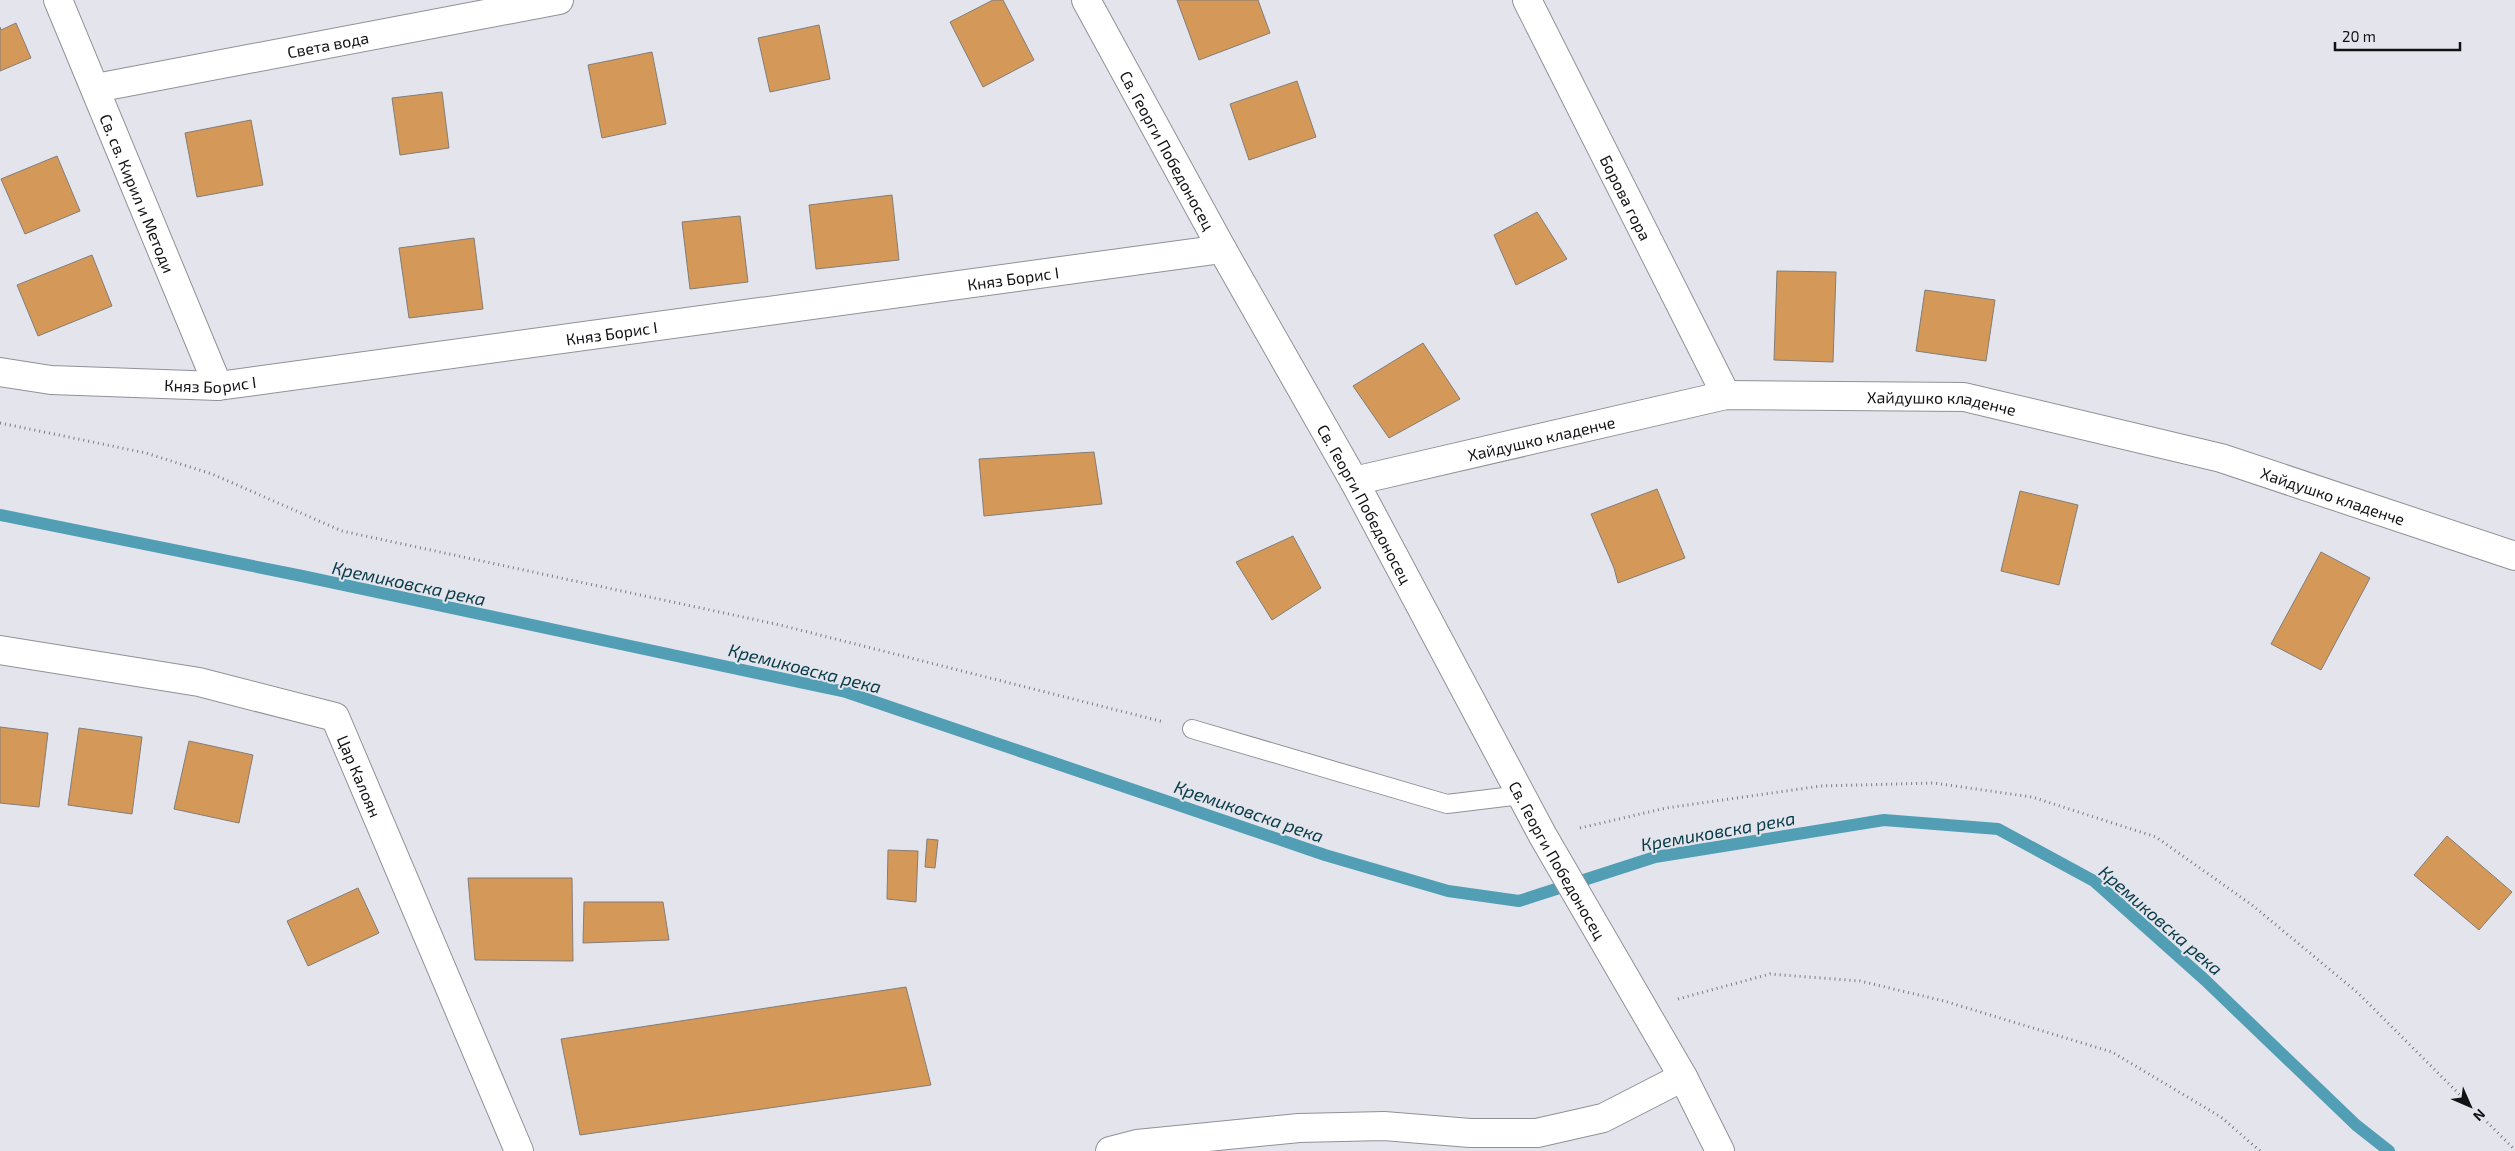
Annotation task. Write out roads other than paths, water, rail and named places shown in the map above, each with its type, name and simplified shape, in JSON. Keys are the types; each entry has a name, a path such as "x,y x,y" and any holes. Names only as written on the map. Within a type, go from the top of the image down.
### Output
{"street":[{"name":"Св. св. Кирил и Методи","path":"58,0 218,386"},
{"name":"Света вода","path":"96,88 559,0"},
{"name":"Св. Георги Победоносец","path":"1086,0 1222,249 1354,481 1543,836 1683,1077 1720,1151"},
{"name":"Борова гора","path":"1527,0 1726,395"},
{"name":"Княз Борис I","path":"0,372 51,380 218,386 1222,249"},
{"name":"Хайдушко кладенче","path":"1354,481 1726,395 1964,397 2221,458 2515,556"},
{"name":"Цар Калоян","path":"0,650 199,682 336,717 520,1151"},
{"path":"1110,1151 1137,1144 1299,1128 1384,1126 1470,1133 1537,1132 1603,1118 1683,1077"}],"lane":[{"path":"1192,729 1447,804 1521,794"}],"waterway":[{"name":"Кремиковска река","path":"0,515 302,576 846,692 1325,855 1448,891 1519,901 1655,857 1884,820 1998,829 2094,881 2205,980 2356,1125 2389,1151"}]}
